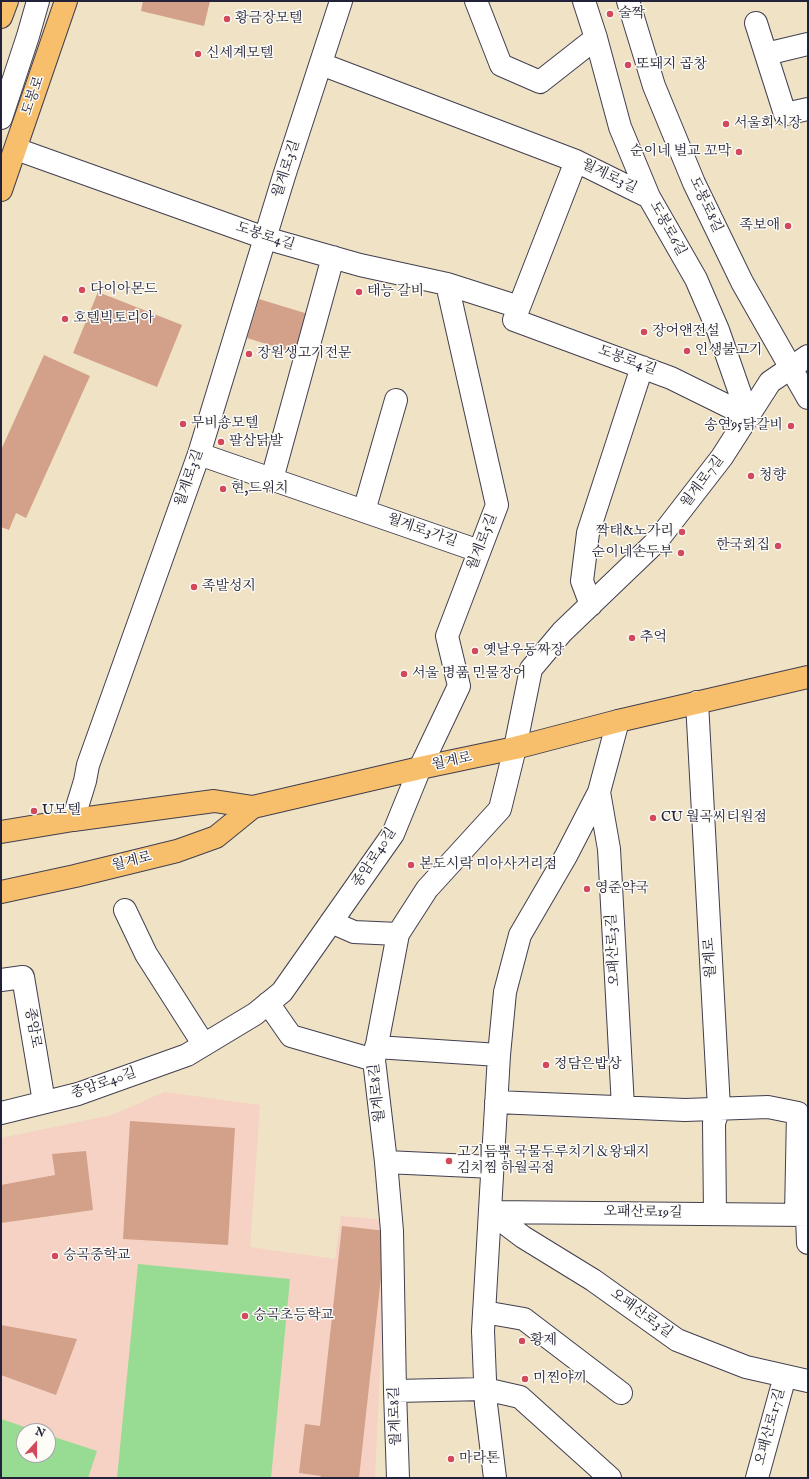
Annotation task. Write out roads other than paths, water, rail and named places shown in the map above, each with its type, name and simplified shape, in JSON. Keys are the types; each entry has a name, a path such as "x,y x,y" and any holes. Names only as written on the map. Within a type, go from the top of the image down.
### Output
{"main road":[{"path":"1,17 6,1"},
{"name":"도봉로","path":"1,190 66,1"},
{"name":"월계로","path":"1,832 73,820 214,801 253,807 420,768 515,748 618,721 808,677"},
{"name":"월계로","path":"1,892 75,876 177,851 216,836 253,807"}],"street":[{"path":"1,90 14,56 29,1"},
{"path":"1,118 38,1"},
{"name":"월계로3길","path":"73,820 88,765 199,454 265,238 341,1"},
{"path":"476,1 501,65 540,82 596,38"},
{"name":"도봉로6길","path":"584,1 596,38 620,127 649,197 696,279 718,330 748,416"},
{"name":"도봉로8길","path":"628,1 654,86 694,183 742,282 799,362 808,398"},
{"path":"756,23 784,114 808,109"},
{"path":"766,54 808,44"},
{"name":"월계로3길","path":"321,64 576,161 649,197"},
{"name":"도봉로4길","path":"16,149 265,238 333,257 447,284 519,307"},
{"name":"도봉로4길","path":"576,161 514,320 671,378 748,416"},
{"path":"272,480 333,257"},
{"name":"월계로5길","path":"420,768 459,686 447,636 497,504 447,284"},
{"name":"월계로7길","path":"515,748 531,668 562,632 657,541 722,457 770,382 799,362"},
{"path":"591,605 582,581 588,533 642,367"},
{"path":"364,511 396,400"},
{"name":"월계로3가길","path":"199,454 479,551"},
{"name":"월계로","path":"697,702 719,1108 714,1123 714,1214"},
{"name":"오패산로3길","path":"495,1478 486,1404 483,1331 499,1055 505,992 520,935 566,856 599,792 618,721"},
{"name":"월계로8길","path":"398,1478 392,1231 375,1054 398,934 427,889 500,809 515,748"},
{"name":"종암로40길","path":"1,1113 78,1094 187,1055 255,1014 282,992 392,834 420,768"},
{"name":"오패산로3길","path":"599,792 608,849 623,1108"},
{"path":"125,910 146,954 204,1045"},
{"path":"331,922 354,932 398,934"},
{"name":"종암로","path":"1,980 24,977 44,1102"},
{"path":"268,1003 291,1036 375,1054 499,1055"},
{"path":"496,1102 685,1110 768,1107 798,1113 804,1215 808,1243"},
{"path":"386,1162 493,1167"},
{"name":"오패산로3길","path":"490,1212 523,1237 593,1280 676,1340 746,1367 808,1381"},
{"name":"오패산로19길","path":"490,1212 804,1215"},
{"path":"484,1312 524,1319 621,1393"},
{"name":"오패산로17길","path":"757,1478 785,1376"},
{"path":"395,1391 486,1389 520,1397 610,1478"}],"place":[{"name":"술짝","path":"610,14"},
{"name":"황금장모텔","path":"227,19"},
{"name":"신세계모텔","path":"198,54"},
{"name":"또돼지 곱창","path":"628,65"},
{"name":"서울회시장","path":"726,124"},
{"name":"순이네 벌교 꼬막","path":"739,152"},
{"name":"족보애","path":"788,226"},
{"name":"다이아몬드","path":"82,290"},
{"name":"태능 갈비","path":"359,292"},
{"name":"호텔빅토리아","path":"65,319"},
{"name":"장어앤전설","path":"644,332"},
{"name":"인생불고기","path":"687,351"},
{"name":"장원생고기전문","path":"249,354"},
{"name":"무비숑모텔","path":"183,424"},
{"name":"송연95닭갈비","path":"791,426"},
{"name":"팔삼닭발","path":"221,442"},
{"name":"청향","path":"751,476"},
{"name":"현,드위치","path":"223,489"},
{"name":"짝태&노가리","path":"682,532"},
{"name":"한국회집","path":"778,546"},
{"name":"순이네손두부","path":"681,553"},
{"name":"족발성지","path":"194,587"},
{"name":"추억","path":"632,638"},
{"name":"옛날우동짜장","path":"475,651"},
{"name":"서울 명품 민물장어","path":"404,674"},
{"name":"U모텔","path":"34,811"},
{"name":"CU 월곡씨티원점","path":"653,818"},
{"name":"본도시락 미아사거리점","path":"411,865"},
{"name":"영준약국","path":"587,889"},
{"name":"정담은밥상","path":"546,1065"},
{"name":"고기듬뿍 국물두루치기＆왕돼지 김치찜 하월곡점","path":"449,1161"},
{"name":"숭곡중학교","path":"55,1256"},
{"name":"숭곡초등학교","path":"245,1316"},
{"name":"황제","path":"522,1341"},
{"name":"미찐야끼","path":"525,1379"},
{"name":"마라톤","path":"451,1459"}]}
